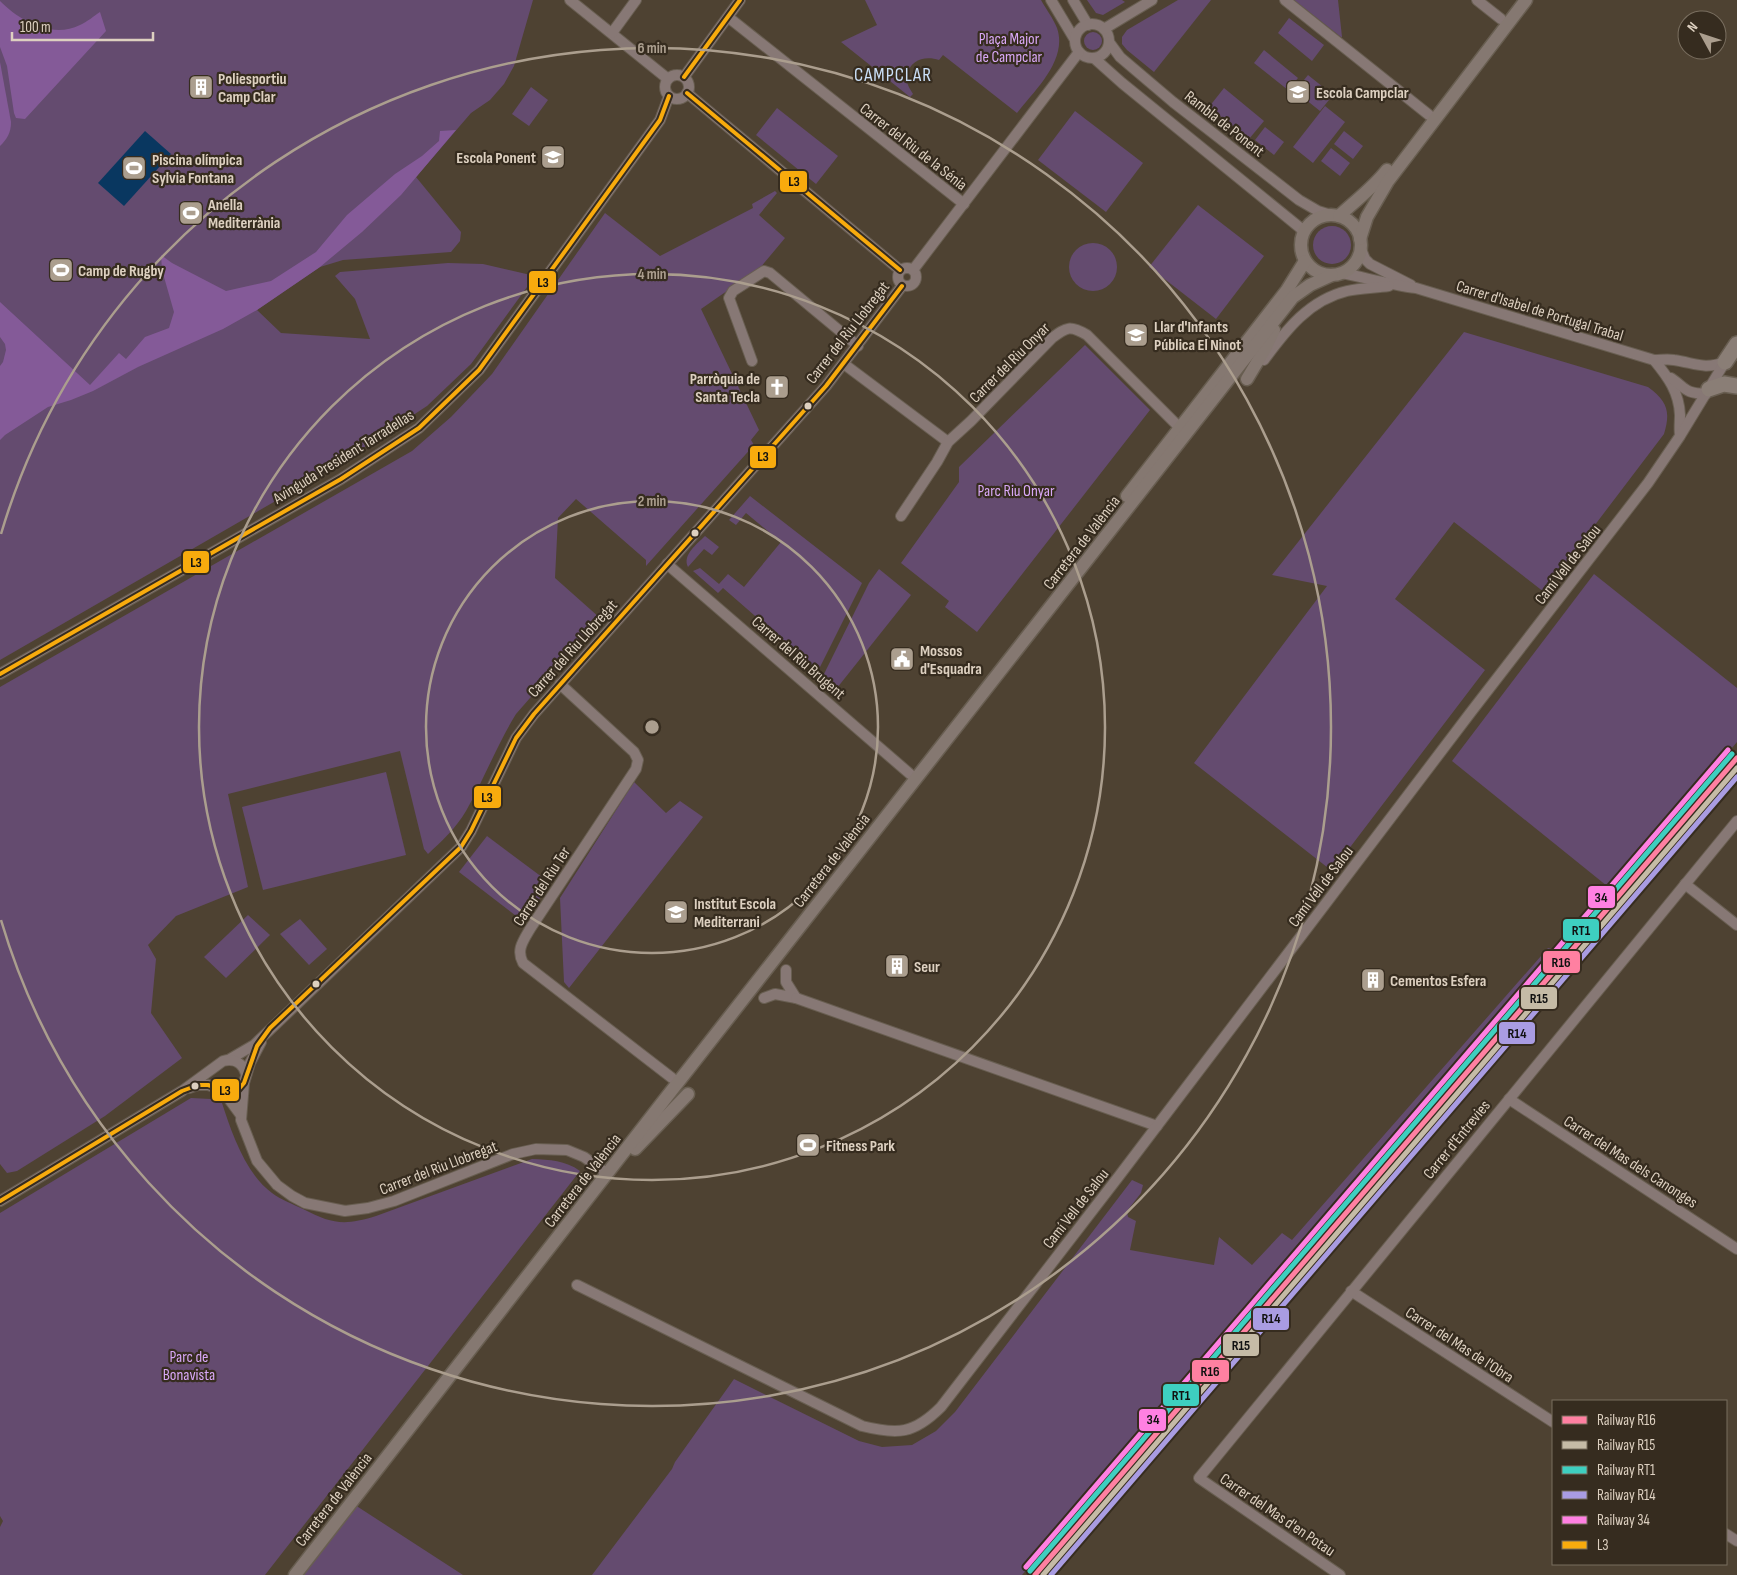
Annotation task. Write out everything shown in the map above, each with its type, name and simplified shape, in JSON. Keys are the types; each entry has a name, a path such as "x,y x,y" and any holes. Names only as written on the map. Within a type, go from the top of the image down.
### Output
{"highway":[{"path":"1725,362 1737,344"},
{"path":"1708,390 1724,384 1737,386"}],"main road":[{"path":"1516,0 1380,179 1354,204 1334,215 1322,216 1312,221 1304,231 1301,241 1302,256 1315,271 1324,275 1337,274 1353,266 1358,258 1367,217 1388,181 1526,0"},
{"path":"1334,215 1353,224 1360,244"},
{"name":"Carretera de València","path":"285,1575 1090,546 1287,290 1305,261"},
{"name":"Carretera de València","path":"295,1575 1293,297 1310,285 1337,274"},
{"path":"1247,379 1265,349 1276,320"},
{"path":"586,1200 688,1094"}],"street":[{"path":"570,0 668,79"},
{"path":"612,33 636,0"},
{"path":"684,77 740,0"},
{"path":"1051,0 1084,56 1094,58 1104,53 1109,42 1104,28 1094,24 1082,28 1077,33 1075,40"},
{"path":"1073,0 1088,25"},
{"path":"1104,28 1152,0"},
{"path":"1286,0 1429,115"},
{"path":"1477,0 1501,19"},
{"name":"Carrer del Riu de la Sénia","path":"728,17 964,204"},
{"name":"Rambla de Ponent","path":"1109,42 1120,57 1173,102 1292,194 1318,211 1334,215"},
{"path":"913,270 1080,52"},
{"name":"Rambla de Ponent","path":"1094,58 1304,231"},
{"path":"675,75 684,77 688,87 687,93 680,98 669,96 665,90 668,79 675,75"},
{"path":"687,93 900,270"},
{"name":"Avinguda President Tarradellas","path":"0,674 333,484 419,428 479,370 660,120 669,96"},
{"name":"Carrer d'Isabel de Portugal Trabal","path":"1360,244 1365,259 1370,264 1416,288 1654,360 1674,360 1704,366 1714,366 1725,362"},
{"path":"906,267 913,270 916,277 913,284 902,286 897,278 900,270 906,267"},
{"path":"752,361 729,298 732,291 764,271 770,273 858,346"},
{"name":"Carrer d'Isabel de Portugal Trabal","path":"1337,274 1362,277 1394,286 1416,288"},
{"name":"Carrer del Riu Llobregat","path":"230,1059 254,1045 461,847 471,831 516,738 534,714 826,386 902,286"},
{"path":"1247,379 1260,366 1296,320 1316,304 1344,292 1394,286"},
{"name":"Carrer del Riu Onyar","path":"901,516 948,442 1052,338 1064,329 1072,328 1087,335 1180,428"},
{"path":"1654,360 1666,374 1685,390 1692,393 1708,390 1708,379 1691,364"},
{"name":"Camí Vell de Salou","path":"577,1285 862,1426 883,1432 900,1431 914,1428 928,1420 955,1389 1157,1126 1636,498 1680,436 1725,362"},
{"path":"844,364 948,442"},
{"path":"1666,374 1678,397 1680,436"},
{"name":"Carrer del Riu Brugent","path":"667,564 910,774"},
{"name":"Carrer del Riu Ter","path":"560,684 634,752 638,760 636,769 530,929 520,948 520,956 523,963 672,1078"},
{"name":"Carrer d'Entrevies","path":"1199,1478 1737,820"},
{"path":"1685,884 1737,925"},
{"path":"786,970 786,982 796,998"},
{"path":"764,998 775,994 796,998 1157,1126"},
{"name":"Carrer del Riu Llobregat","path":"240,1114 245,1079 257,1046 270,1028"},
{"path":"0,1201 182,1091 223,1061 234,1060 243,1066 245,1079 238,1090 232,1091 208,1085 198,1085 182,1091"},
{"path":"216,1066 214,1078 221,1089"},
{"name":"Carrer del Riu Llobregat","path":"221,1089 240,1114 246,1134 258,1161 277,1185 305,1203 345,1211 368,1208 394,1201 513,1154 536,1149 567,1150 584,1157 601,1169"},
{"name":"Carrer del Mas dels Canonges","path":"1509,1099 1737,1249"},
{"name":"Carrer del Mas de l'Obra","path":"1351,1291 1552,1421"},
{"name":"Carrer del Mas d'en Potau","path":"1199,1478 1340,1575"}],"green space":[{"name":"Anella Mediterrània","path":"0,0 533,0 514,66 504,84 490,100 471,113 416,177 461,232 460,241 451,252 343,260 320,267 257,310 281,333 370,339 355,299 335,276 340,272 448,263 483,264 535,276 471,364 427,406 331,469 0,660"},
{"name":"Plaça Major de Campclar","path":"865,0 1041,0 1057,28 1058,52 1048,74 1017,113 943,55 939,60 929,58 919,60 911,66 907,78 908,85 913,94 910,97 841,42 877,25"},
{"path":"1087,0 1122,0 1125,2 1103,15 1096,13"},
{"path":"1178,0 1211,0 1154,72 1127,50 1122,44 1122,37 1127,30"},
{"path":"1294,0 1338,0 1342,37 1341,37"},
{"path":"1289,18 1324,45 1312,61 1278,33"},
{"path":"1093,32 1100,34 1102,41 1100,48 1093,50 1086,48 1084,41 1086,34"},
{"path":"1264,50 1298,78 1288,90 1254,63"},
{"path":"1308,75 1333,95 1320,111 1295,91"},
{"path":"531,87 548,100 529,126 512,114"},
{"path":"1224,88 1264,121 1249,139 1209,107"},
{"path":"1325,106 1345,122 1313,163 1293,147"},
{"path":"777,108 838,156 816,184 756,135"},
{"path":"1075,111 1143,163 1106,212 1038,160"},
{"path":"1265,127 1284,142 1274,155 1255,140"},
{"path":"1344,131 1363,146 1353,159 1334,144"},
{"path":"1331,148 1350,163 1340,176 1321,161"},
{"path":"775,191 777,193 759,215 785,238 760,268 701,309 759,430 751,440 754,445 646,566 646,560 576,499 558,518 555,578 600,618 516,714 466,811 453,829 428,854 424,849 400,751 228,794 248,887 176,916 148,945 156,959 151,1013 182,1058 105,1116 17,1171 7,1173 0,1164 0,687 412,451 451,417 492,374 605,213 660,256 753,208 752,204"},
{"path":"1198,205 1264,256 1216,319 1149,267"},
{"path":"1332,226 1345,232 1351,245 1345,258 1332,264 1319,258 1313,245 1319,232"},
{"path":"1093,243 1102,245 1110,250 1115,258 1117,267 1115,276 1110,284 1102,289 1093,291 1084,289 1076,284 1071,276 1069,267 1071,258 1076,250 1084,245"},
{"path":"1464,332 1648,387 1660,397 1666,407 1666,426 1664,434 1544,592 1454,522 1395,599 1485,670 1332,871 1194,763 1327,586 1272,575"},
{"name":"Parc Riu Onyar","path":"1085,345 1150,410 977,632 945,607 949,601 901,563 959,482 959,467"},
{"path":"750,496 862,583 818,671 723,588 718,593 693,571 700,568 719,584 728,574 744,587 781,542 746,513 736,525 729,520"},
{"path":"705,536 719,547 712,555 704,549 688,567 687,558 689,554"},
{"path":"879,569 911,595 837,688 823,676 869,583"},
{"path":"1594,574 1737,688 1737,742 1612,890 1452,761"},
{"path":"386,772 406,855 263,890 242,807"},
{"path":"634,782 666,813 680,801 703,817 569,988 564,982 560,898"},
{"path":"487,836 550,883 524,922 459,872"},
{"path":"248,915 270,935 226,978 204,957"},
{"path":"300,919 327,949 309,965 280,934"},
{"path":"1548,948 1559,951 1022,1575 592,1575 672,1469 675,1462 734,1379 859,1441 882,1447 912,1445 936,1431 955,1412 1132,1180 1143,1185 1141,1193 1127,1211 1128,1217 1136,1221 1130,1250 1214,1265 1219,1237 1252,1265 1282,1233 1292,1240"},
{"name":"Parc de Bonavista","path":"191,1098 211,1099 222,1103 247,1164 254,1175 272,1193 322,1218 338,1222 355,1221 376,1216 532,1159 563,1163 580,1171 265,1575 0,1575 0,1527 3,1521 0,1516 0,1213"},
{"path":"355,1505 463,1575 300,1575"}],"shaded area":[{"path":"0,1 27,21 48,29 69,29 83,24 100,12 106,31 25,119 16,118 14,113 7,66 0,47"},
{"path":"0,62 11,122 8,136 0,146"},
{"path":"456,130 401,195 362,232 320,267 257,310 223,329 138,367 93,391 48,407 0,440 0,366 6,350 5,344 0,337 0,302 90,385 119,353 126,359 145,337 169,328 174,312 162,270 161,255 172,263 226,291 271,281 316,252 347,215 395,174 422,156 439,141 440,131"}],"water":[{"name":"Piscina olímpica Sylvia Fontana","path":"145,131 171,154 124,206 98,183"}],"rail line":[{"name":"34","path":"1026,1567 1728,750"},
{"name":"RT1","path":"1030,1571 1732,754"},
{"name":"R16","path":"1035,1575 1737,758"},
{"name":"R15","path":"1043,1575 1737,768"},
{"name":"R14","path":"1051,1575 1737,777"}],"transit line":[{"name":"L3","path":"684,77 740,0"},
{"name":"L3","path":"687,93 900,270"},
{"name":"L3","path":"0,674 341,479 419,428 479,370 660,120 669,96"},
{"name":"L3","path":"0,1201 182,1091 198,1085 208,1085 227,1091 238,1090 244,1083 257,1046 270,1028 461,847 471,831 516,738 534,714 826,386 902,286"}],"place":[{"name":"Poliesportiu Camp Clar","path":"201,87"},
{"name":"Escola Campclar","path":"1298,92"},
{"name":"Escola Ponent","path":"553,157"},
{"name":"Piscina olímpica Sylvia Fontana","path":"134,168"},
{"name":"Anella Mediterrània","path":"191,213"},
{"name":"Camp de Rugby","path":"61,270"},
{"name":"Llar d'Infants Pública El Ninot","path":"1136,335"},
{"name":"Parròquia de Santa Tecla","path":"777,387"},
{"name":"Mossos d'Esquadra","path":"902,659"},
{"name":"Institut Escola Mediterrani","path":"676,912"},
{"name":"Seur","path":"897,966"},
{"name":"Cementos Esfera","path":"1373,980"},
{"name":"Fitness Park","path":"808,1145"}],"district":[{"name":"CAMPCLAR","path":"893,74"}]}
